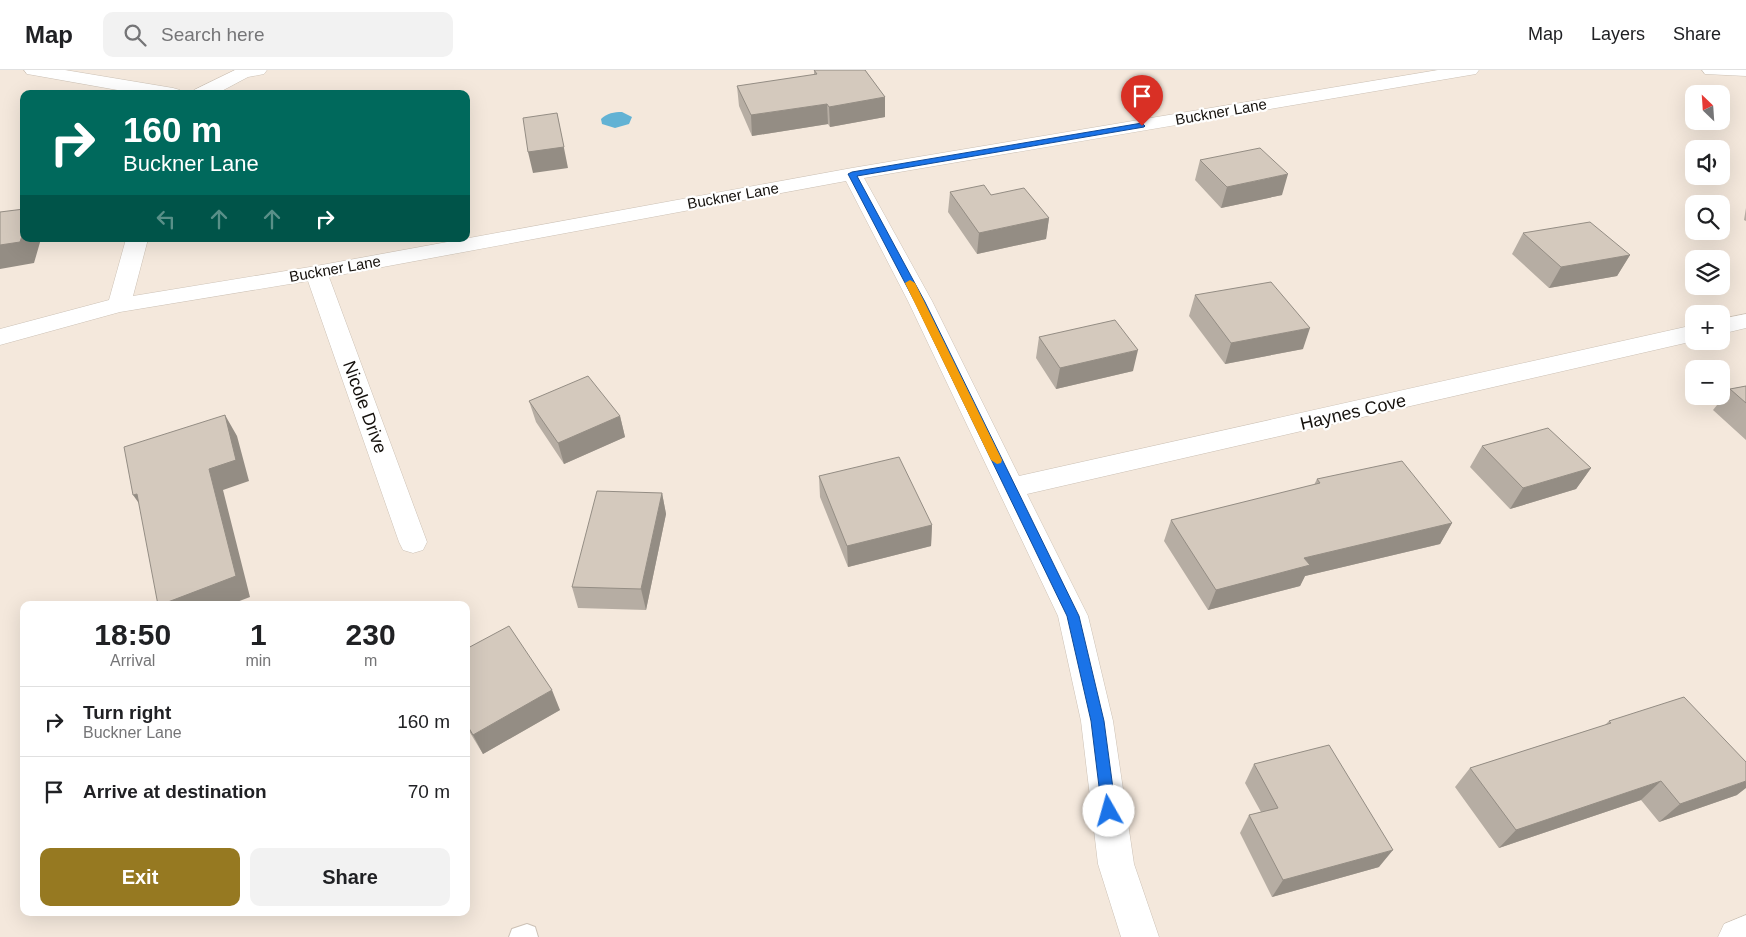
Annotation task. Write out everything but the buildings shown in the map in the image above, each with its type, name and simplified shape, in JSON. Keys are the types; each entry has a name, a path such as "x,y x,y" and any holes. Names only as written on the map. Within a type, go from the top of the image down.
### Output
{"street":[{"path":"33,70 150,90"},
{"path":"209,90 243,73 258,70"},
{"name":"Buckner Lane","path":"0,337 119,305 316,273 852,174 1470,70"},
{"path":"1711,70 1746,71"},
{"path":"852,174 920,302 1073,616 1097,721 1116,864 1140,937"},
{"path":"119,305 136,242"},
{"name":"Nicole Drive","path":"316,273 414,542"},
{"path":"1730,325 1746,322"},
{"name":"Haynes Cove","path":"1011,488 1685,336"},
{"path":"1737,937 1746,934"}],"lane":[{"path":"520,937 527,935 528,937"}],"water":[{"path":"622,112 632,117 629,124 615,128 602,124 601,119 606,115"}],"slow traffic":[{"path":"910,283 997,460"}],"route":[{"path":"1109,811 1097,721 1073,616 920,302 852,174 1142,126"}]}
